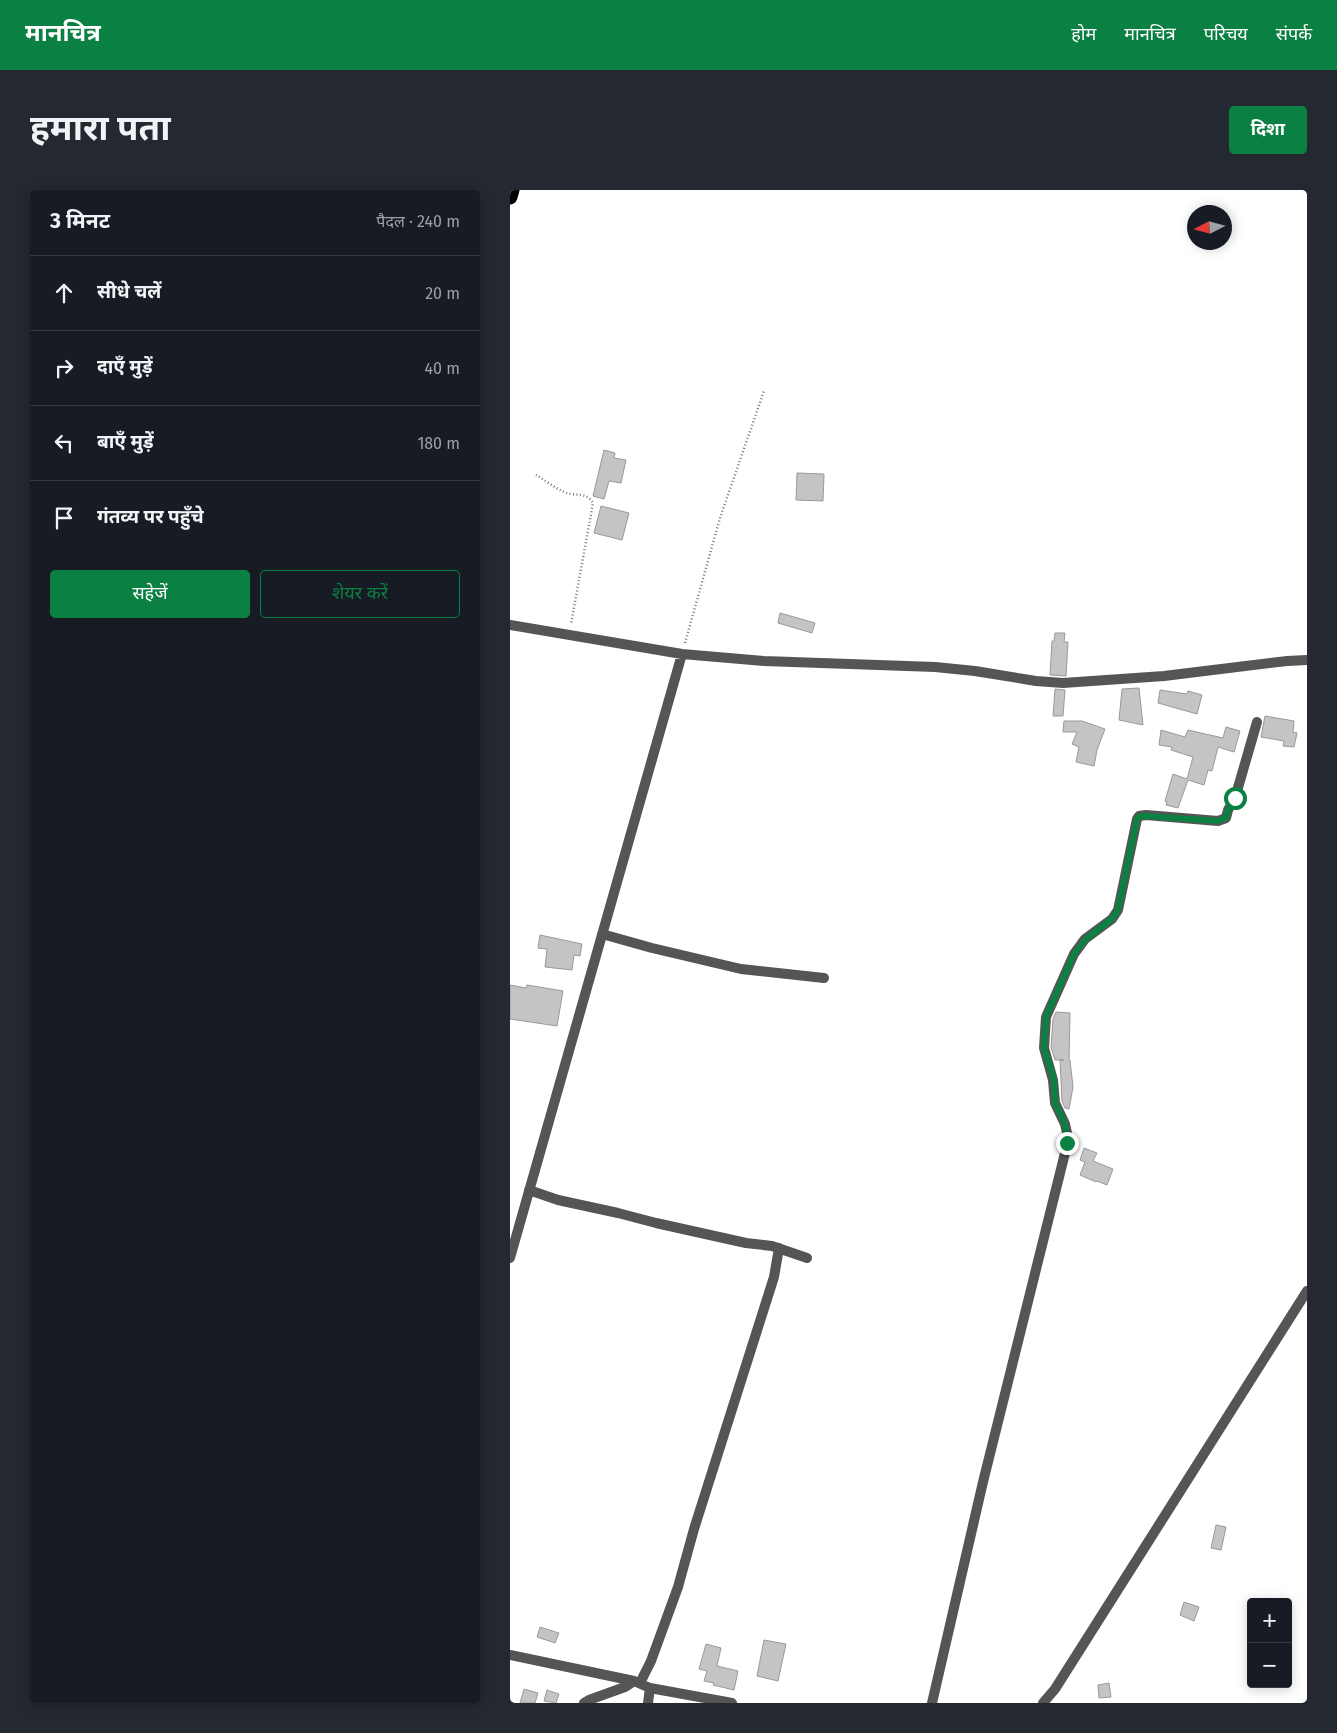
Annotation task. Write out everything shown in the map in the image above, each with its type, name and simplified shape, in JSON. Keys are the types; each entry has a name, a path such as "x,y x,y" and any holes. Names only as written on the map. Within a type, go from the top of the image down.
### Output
{"highway":[{"path":"510,197 512,190"}],"street":[{"path":"510,625 682,654 773,661 935,667 1063,683 1164,676 1307,660"},
{"path":"510,1258 682,654"},
{"path":"932,1703 983,1482 1065,1154 1067,1133 1055,1103 1054,1080 1044,1048 1046,1017 1074,954 1086,939 1112,919 1118,910 1137,819 1140,816 1218,821 1226,818 1235,798 1256,722"},
{"path":"602,934 741,969 824,978"},
{"path":"529,1190 558,1200 656,1223 746,1243 772,1246 807,1258"},
{"path":"584,1703 637,1682 651,1661 678,1587 694,1529 774,1277 779,1248"},
{"path":"1043,1703 1055,1689 1307,1290"},
{"path":"510,1655 637,1682 650,1688 732,1703"},
{"path":"648,1703 650,1688"}],"path":[{"path":"682,654 720,518 764,391"},
{"path":"536,474 566,493 590,497 594,503 568,635"}],"building":[{"path":"604,450 615,453 614,458 626,460 621,483 609,481 604,499 593,496"},
{"path":"797,473 824,474 823,501 796,500"},
{"path":"601,506 629,513 622,540 594,533"},
{"path":"780,613 815,623 812,633 778,623"},
{"path":"1055,633 1065,633 1064,642 1068,642 1066,676 1050,675 1052,641 1054,641"},
{"path":"1139,688 1143,725 1119,720 1122,689"},
{"path":"1055,689 1065,690 1063,716 1053,716"},
{"path":"1160,690 1187,694 1188,691 1202,695 1197,714 1158,703"},
{"path":"1265,716 1294,721 1293,732 1297,733 1294,747 1283,746 1284,741 1261,737"},
{"path":"1064,721 1082,721 1105,729 1097,750 1094,766 1076,762 1079,747 1072,744 1077,732 1063,732"},
{"path":"1226,727 1240,731 1234,752 1218,747 1212,771 1208,770 1204,785 1188,780 1178,808 1166,805 1167,802 1165,801 1173,774 1187,779 1193,757 1171,750 1172,747 1159,745 1161,730 1185,737 1188,730 1223,738"},
{"path":"540,935 582,944 580,956 574,955 572,970 545,967 547,949 538,948"},
{"path":"510,985 526,988 527,985 563,991 557,1026 510,1019"},
{"path":"1056,1012 1070,1013 1069,1060 1073,1087 1069,1109 1065,1108 1062,1101 1060,1060 1055,1060 1051,1047 1053,1019"},
{"path":"1084,1148 1097,1153 1093,1161 1113,1169 1107,1185 1080,1175 1085,1162 1080,1160"},
{"path":"1216,1525 1226,1527 1221,1550 1211,1548"},
{"path":"1184,1602 1199,1607 1194,1621 1180,1615"},
{"path":"540,1627 559,1633 555,1643 537,1637"},
{"path":"764,1640 786,1644 778,1681 757,1676"},
{"path":"706,1644 721,1648 717,1666 738,1671 734,1690 704,1681 707,1671 699,1669"},
{"path":"1109,1683 1111,1697 1099,1698 1098,1685"},
{"path":"524,1689 538,1693 535,1703 520,1703"},
{"path":"547,1690 559,1694 556,1703 544,1701"}],"route":[{"path":"1067,1143 1065,1124 1055,1103 1053,1092 1054,1080 1044,1048 1046,1017 1074,954 1091,934 1112,919 1118,910 1137,819 1140,816 1146,816 1218,821 1226,818 1235,798"}]}
